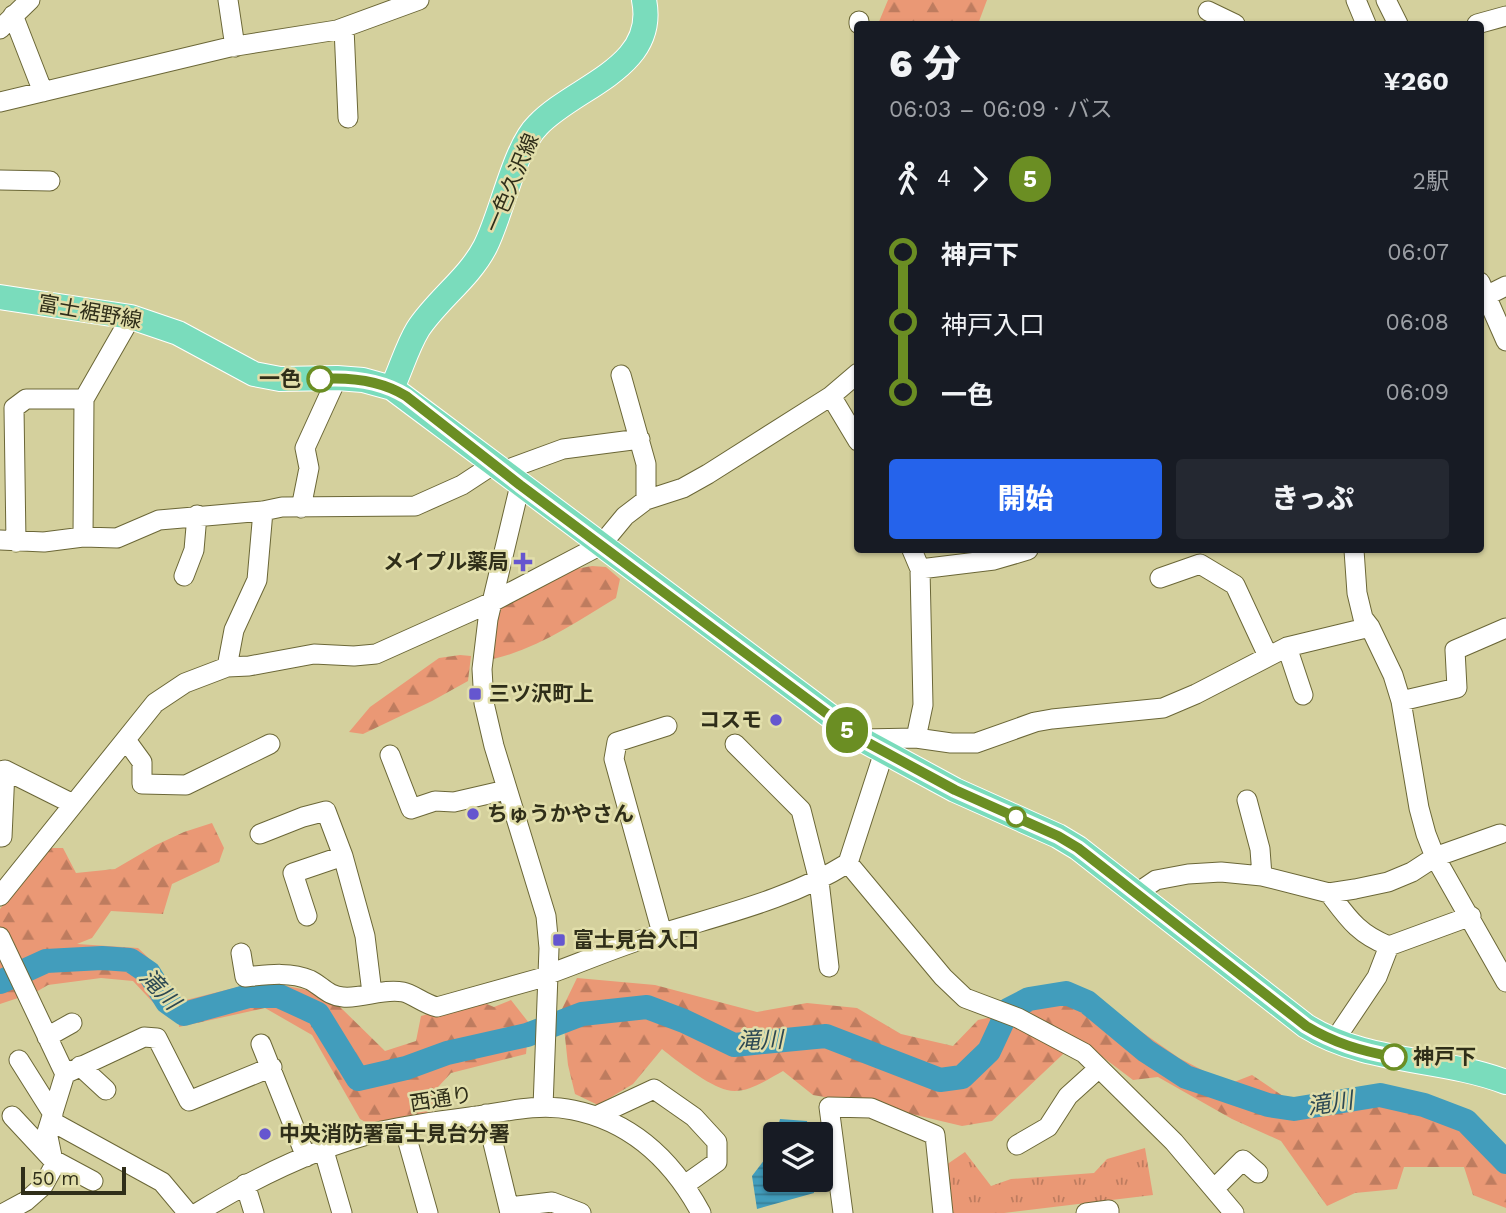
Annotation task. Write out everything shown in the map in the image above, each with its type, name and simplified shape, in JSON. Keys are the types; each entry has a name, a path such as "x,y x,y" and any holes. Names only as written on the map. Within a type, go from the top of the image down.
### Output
{"main road":[{"name":"一色久沢線","path":"392,388 418,330 485,248 525,142 536,126 552,112 622,66 642,37 646,10 643,0"},
{"name":"富士裾野線","path":"0,297 131,317 178,333 254,374 280,379 363,380 392,388 861,739 955,790 1058,836 1078,848 1306,1026 1358,1051 1452,1067 1506,1082"}],"street":[{"path":"30,0 7,22 43,92"},
{"path":"228,0 235,47"},
{"path":"0,102 235,47 344,28 419,0"},
{"path":"1356,0 1365,21"},
{"path":"1385,0 1396,21"},
{"path":"1204,12 1228,21"},
{"path":"1484,22 1506,16"},
{"path":"344,28 348,118"},
{"path":"0,180 50,181"},
{"path":"1484,293 1506,286"},
{"path":"1484,295 1506,341"},
{"path":"83,537 84,399 131,317"},
{"path":"621,375 646,464 646,500"},
{"path":"0,896 155,703 185,683 227,667 249,666 314,654 376,654 492,602 601,545 625,516 646,500 684,488 831,396 854,376"},
{"path":"301,508 309,468 305,448 337,378"},
{"path":"831,396 854,434"},
{"path":"84,399 26,399 14,408 8,541 117,538 159,520 282,507 415,506 461,485 506,473 563,449 640,439"},
{"path":"506,473 482,669 484,703 506,790 546,916 549,948 542,1107"},
{"path":"227,667 234,630 257,580 264,511"},
{"path":"184,576 194,550 197,515"},
{"path":"913,553 920,569 923,705 916,738"},
{"path":"920,569 995,560 1018,553"},
{"path":"1354,553 1357,593 1363,618 1393,676 1401,701 1426,834 1435,857 1471,916 1506,982"},
{"path":"1160,578 1200,564 1235,585 1268,656"},
{"path":"861,739 916,738 976,743 1035,722 1163,708 1287,647 1370,627"},
{"path":"1401,701 1458,688 1455,650 1506,628"},
{"path":"1287,647 1303,695"},
{"path":"662,933 614,759 617,742 667,726"},
{"path":"126,740 142,762 142,784 186,785 270,744"},
{"path":"735,744 801,810 819,881 828,967"},
{"path":"241,953 245,978 283,975 309,980 326,993 344,997 404,992 437,1007 548,979 662,933 718,917 819,881 848,863 884,752"},
{"path":"390,755 411,809 435,801 454,802 506,790"},
{"path":"0,837 3,770 73,804"},
{"path":"1247,800 1260,849 1262,876"},
{"path":"260,834 303,817 327,811 365,936 372,993"},
{"path":"1137,893 1156,880 1221,872 1262,876 1329,893 1388,882 1412,872 1435,857 1500,834"},
{"path":"307,916 293,873 342,856"},
{"path":"848,863 943,976 965,998 1017,1018 1084,1053 1174,1142 1234,1213"},
{"path":"1329,893 1354,926 1389,946 1471,916"},
{"path":"0,937 47,1037 72,1070 106,1090"},
{"path":"1334,1041 1377,978 1389,946"},
{"path":"47,1037 72,1023"},
{"path":"4,1213 26,1201 43,1186 54,1166 47,1132 72,1070 144,1037 156,1038 189,1101 272,1067"},
{"path":"261,1044 342,1213"},
{"path":"19,1060 52,1117 162,1182 188,1213"},
{"path":"1017,1145 1048,1127 1068,1096 1099,1068"},
{"path":"596,1116 654,1089 694,1117 717,1142 717,1162 685,1184"},
{"name":"西通り","path":"197,1213 245,1184 315,1154 364,1137 486,1114 542,1107 596,1116 648,1145 685,1184 701,1213"},
{"path":"843,1213 829,1107 871,1108 935,1135 943,1213"},
{"path":"486,1114 509,1210 552,1202 581,1213"},
{"path":"12,1116 52,1159 93,1181"},
{"path":"404,1128 428,1213"},
{"path":"1214,1189 1243,1160 1258,1173"},
{"path":"245,1184 254,1213"},
{"path":"1086,1213 1109,1210 1109,1213"}],"green space":[{"path":"888,0 987,0 979,21 879,21"},
{"path":"592,566 606,567 620,579 616,598 541,641 493,659 498,603 570,570"},
{"path":"471,656 468,681 363,734 349,732 370,707 439,658"},
{"path":"212,823 224,848 219,862 172,884 163,914 111,911 92,938 77,944 138,948 156,965 164,985 162,1012 133,981 101,978 48,985 0,1004 0,909 47,848 63,848 76,873 115,869 156,845"},
{"path":"577,978 655,985 757,1012 807,1003 857,1008 901,1034 953,1046 978,1020 1053,1004 1076,1005 1122,1018 1179,1058 1229,1084 1252,1075 1311,1115 1341,1108 1392,1104 1436,1113 1458,1123 1506,1155 1506,1208 1473,1195 1464,1167 1404,1167 1397,1189 1355,1193 1327,1206 1281,1141 1232,1119 1158,1077 1133,1080 1079,1039 992,1121 962,1126 882,1107 813,1095 783,1071 749,1088 727,1090 702,1078 662,1049 633,1084 598,1105 575,1094 568,1065 562,1009"},
{"path":"262,981 307,990 336,1003 385,1051 416,1041 421,1016 477,1000 494,1007 511,1000 529,1023 526,1054 451,1073 438,1087 436,1110 378,1129 360,1119 312,1035 265,1008 179,1027 178,1002"},
{"path":"1145,1148 1153,1195 1004,1213 952,1213 946,1165 965,1152 991,1186 1011,1179 1094,1173 1107,1159"}],"water":[{"path":"780,1119 807,1122 779,1122"},
{"path":"763,1162 763,1192 814,1193 757,1209 752,1176"}],"waterway":[{"name":"滝川","path":"0,982 46,961 102,958 130,960 149,973 167,1002 184,1014 249,996 279,996 318,1014 358,1079 406,1068 447,1053 527,1035 582,1014 647,1007 734,1045 826,1036 940,1080 962,1077 989,1051 1008,1010 1029,999 1066,993 1087,1002 1146,1051 1186,1077 1268,1105 1294,1109 1380,1095 1424,1105 1466,1121 1506,1162"}],"bus line":[{"name":"5","path":"320,379 363,380 392,388 406,396 520,485 861,739 955,790 1058,836 1078,848 1325,1038 1358,1051 1394,1057"}],"place":[{"name":"一色","path":"320,379"},
{"name":"メイプル薬局","path":"523,562"},
{"name":"三ツ沢町上","path":"475,694"},
{"name":"コスモ","path":"776,720"},
{"name":"ちゅうかやさん","path":"473,814"},
{"name":"富士見台入口","path":"559,940"},
{"name":"神戸下","path":"1394,1057"},
{"name":"中央消防署富士見台分署","path":"265,1134"}]}
